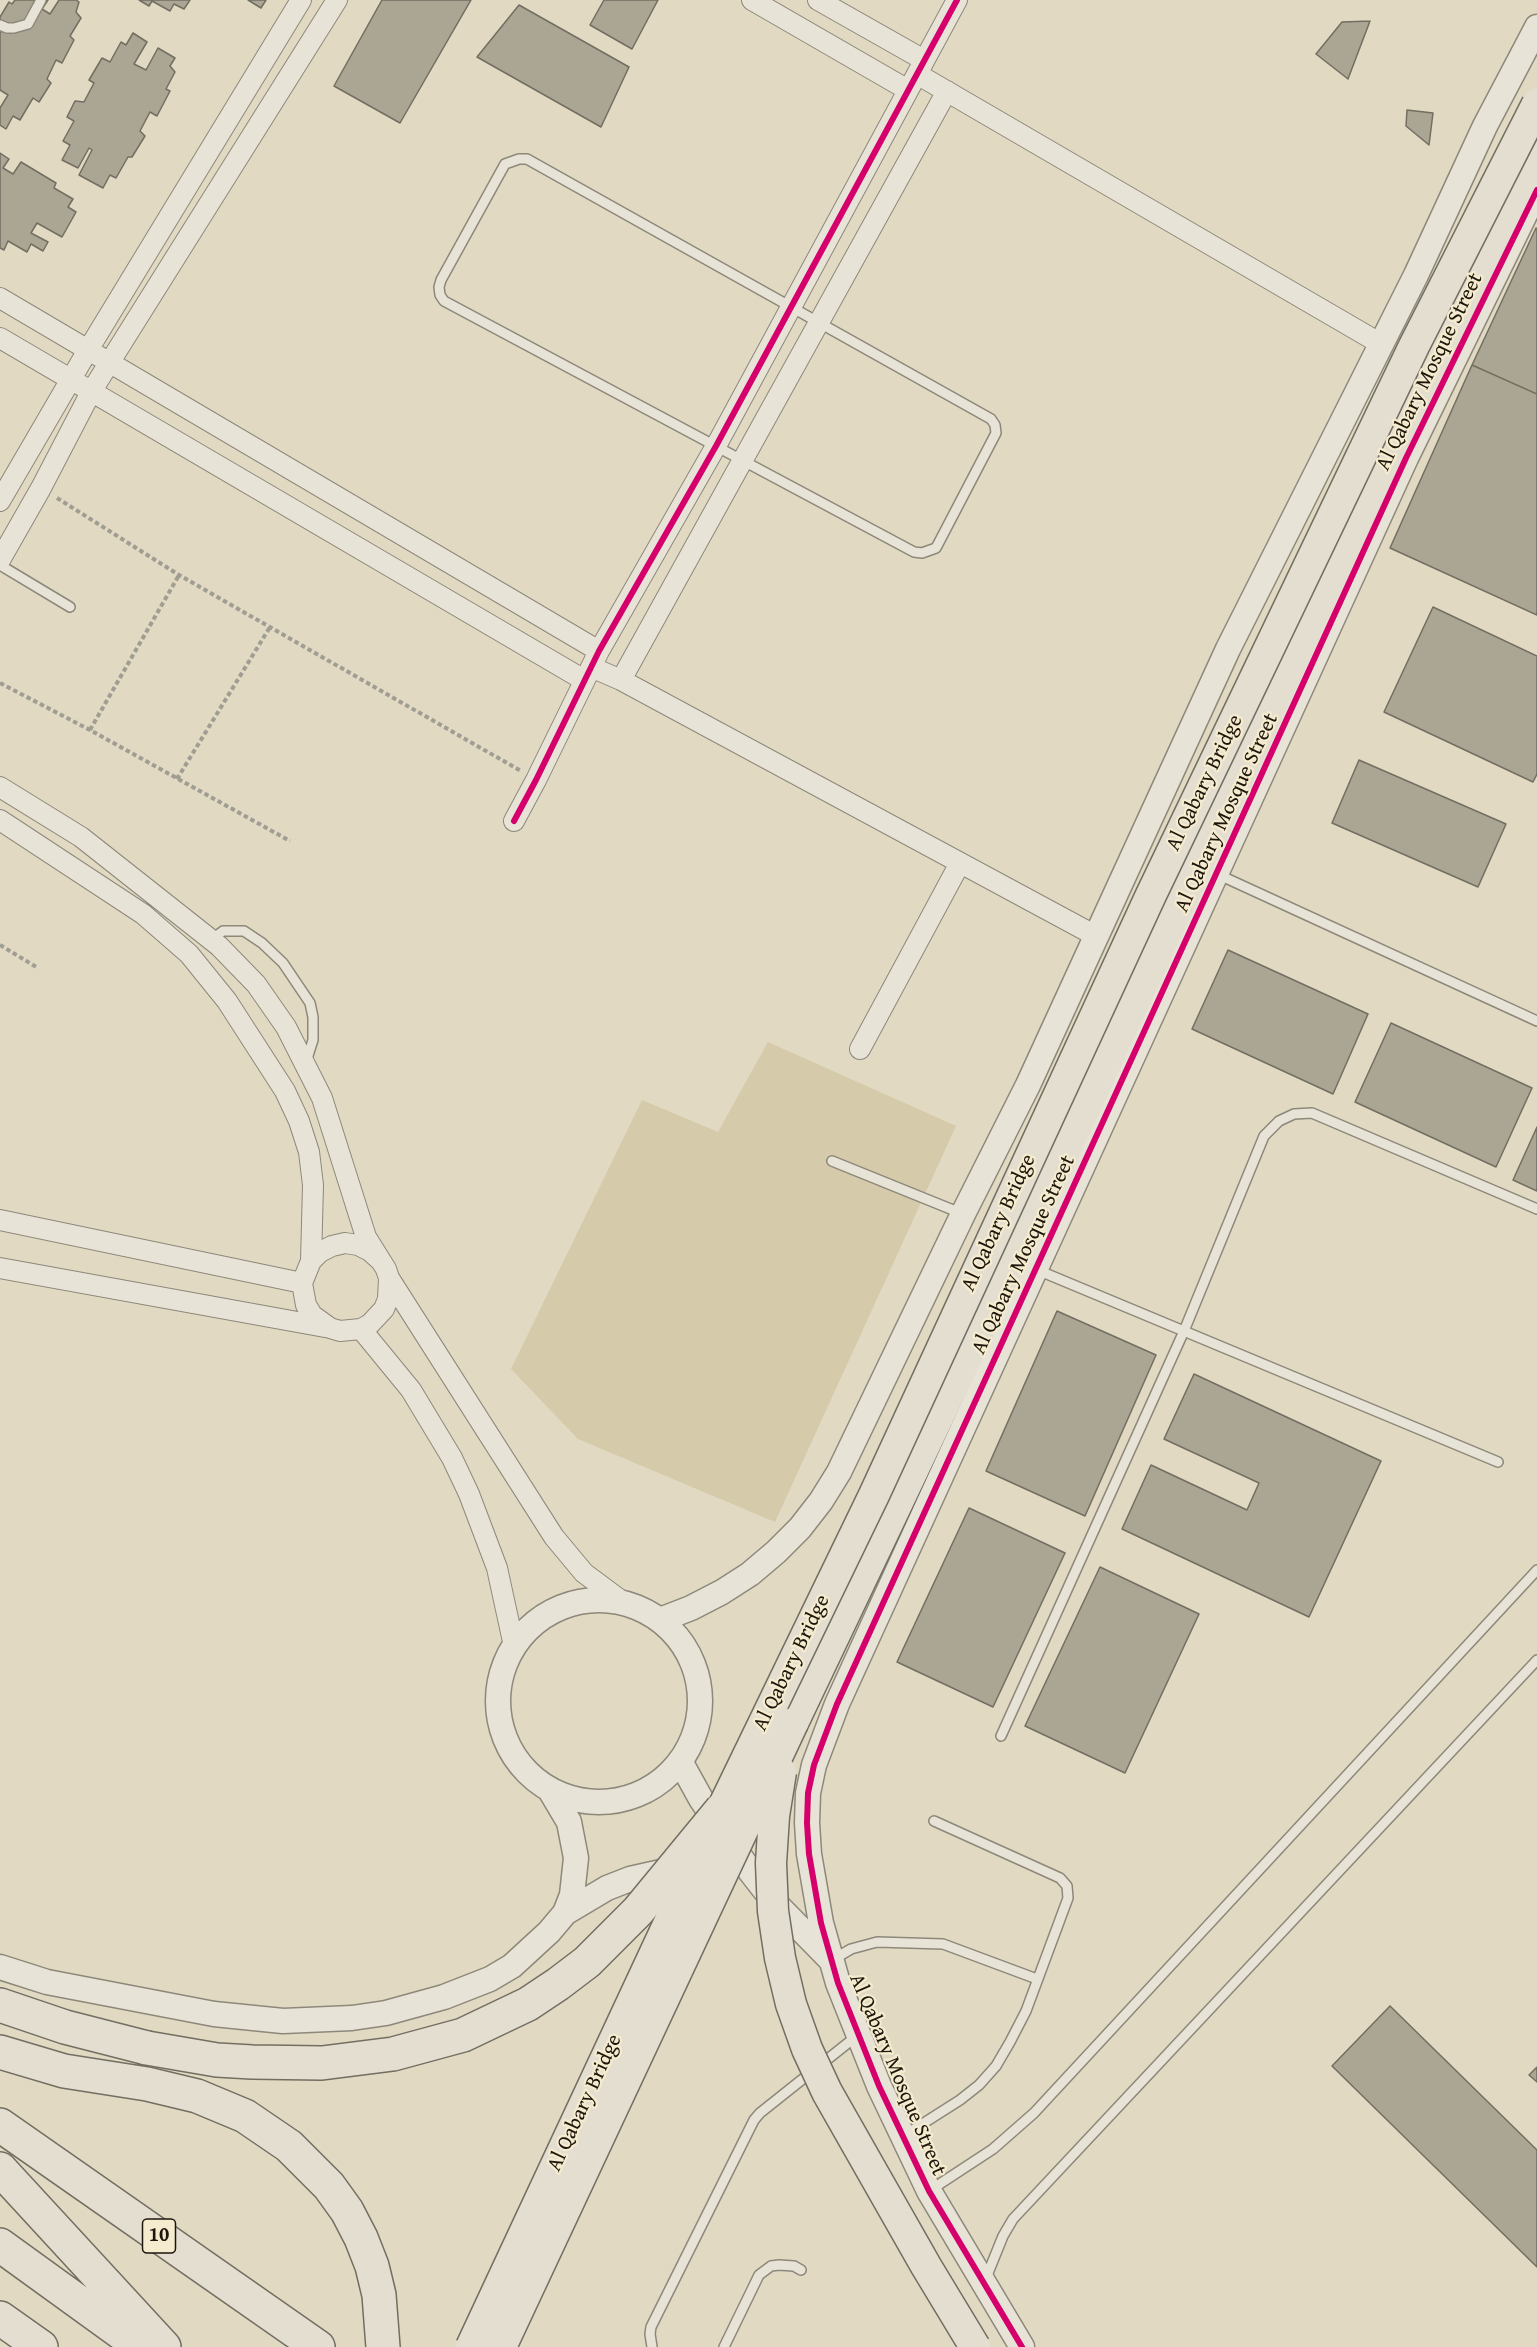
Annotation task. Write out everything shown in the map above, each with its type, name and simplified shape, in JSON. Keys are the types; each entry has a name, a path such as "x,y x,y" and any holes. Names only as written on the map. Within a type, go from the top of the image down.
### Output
{"highway":[{"path":"0,2005 64,2027 147,2048 217,2060 322,2062 393,2054 463,2035 528,2004 587,1962 638,1911 722,1809"},
{"path":"0,2052 64,2071 147,2084 197,2096 245,2116 289,2146 329,2186 347,2211 361,2238 380,2295 383,2347"},
{"name":"10","path":"0,2125 318,2347"},
{"path":"0,2169 164,2347"},
{"path":"0,2245 141,2347"},
{"path":"0,2318 41,2347"}],"main road":[{"name":"Al Qabary Bridge","path":"471,2347 722,1809 879,1484 1150,897 1414,346 1537,104"},
{"name":"Al Qabary Bridge","path":"501,2347 793,1723 1083,1113 1399,430 1537,155"},
{"path":"793,1723 781,1769 771,1863 773,1911 791,2004 807,2049 827,2092 975,2347"}],"street":[{"path":"0,501 88,350 301,0"},
{"path":"0,560 91,392 337,0"},
{"path":"752,0 917,75 1381,344"},
{"path":"818,0 917,75"},
{"path":"514,821 591,666 716,446 957,0"},
{"path":"660,1620 692,1608 722,1592 750,1574 776,1552 800,1528 821,1501 853,1444 963,1214 1028,1085 1228,649 1416,275 1485,126 1537,27"},
{"path":"621,680 946,91"},
{"name":"Al Qabary Mosque Street","path":"1022,2347 929,2191 858,2035 821,1923 809,1854 808,1793 814,1765 837,1704 1406,459 1537,190"},
{"path":"0,298 109,363 591,666"},
{"path":"0,338 91,392 591,666 621,680 1095,936"},
{"path":"0,787 81,837 211,940 256,984 286,1027 305,1064 331,1123 351,1195 366,1237 389,1278 554,1537 584,1573 623,1602"},
{"path":"0,820 143,914 189,954 227,1001 285,1091 299,1121 309,1152 314,1185 311,1261 302,1282 306,1305 312,1315 330,1328"},
{"path":"860,1049 960,863"},
{"path":"0,1220 302,1282"},
{"path":"311,1261 320,1252 332,1246 345,1244 358,1245 370,1251 380,1260"},
{"path":"0,1268 340,1331 361,1329 370,1324 384,1309 388,1299 389,1278"},
{"path":"361,1329 411,1390 457,1467 497,1568 514,1646"},
{"path":"602,1599 623,1602 642,1609 660,1620 686,1649 699,1686 697,1725 680,1761 650,1788 621,1799 590,1802 569,1798 550,1790 533,1778 519,1763 508,1745 501,1726 498,1705 499,1684 504,1664 527,1629 543,1616 561,1606 602,1599"},
{"path":"680,1761 701,1799 750,1871 775,1903 832,1960"},
{"path":"550,1790 569,1822 576,1858 576,1877 565,1912"},
{"path":"0,1967 47,1982 214,2014 283,2021 352,2018 420,2005 490,1979 531,1950 565,1912 607,1888 653,1872 701,1867 750,1871"}],"lane":[{"path":"0,25 14,28 28,24 41,0"},
{"path":"527,159 819,322 991,419 995,425 996,433 993,440 936,548 914,552 444,301 439,287 505,164 527,159"},
{"path":"0,565 69,607"},
{"path":"1218,874 1537,1021"},
{"path":"211,940 223,931 244,931 273,953 293,976 310,1003 313,1017 313,1040 305,1064"},
{"path":"1001,1736 1184,1331 1264,1136 1279,1121 1294,1114 1312,1113 1537,1209"},
{"path":"832,1161 963,1214"},
{"path":"1035,1269 1498,1462"},
{"path":"929,2191 993,2149 1034,2113 1537,1570"},
{"path":"985,2282 1003,2236 1013,2219 1537,1660"},
{"path":"903,2136 960,2100 985,2078 1010,2042 1026,2011 1068,1898 1067,1886 1060,1878 934,1821"},
{"path":"832,1960 851,1949 877,1942 943,1944 1037,1979"},
{"path":"652,2347 651,2327 754,2120 858,2035"},
{"path":"724,2347 759,2275 779,2265 794,2266 801,2270"}],"path":[{"path":"41,488 179,575 536,780"},
{"path":"90,730 179,575"},
{"path":"177,778 270,627"},
{"path":"0,683 290,841"},
{"path":"0,945 38,968"}],"shaded area":[{"path":"768,1042 956,1126 775,1522 578,1439 511,1369 642,1100 718,1132"}],"building":[{"path":"15,0 48,0 42,9 50,14 59,0 76,0 79,2 76,12 81,18 70,36 74,40 62,63 56,60 47,79 51,83 39,102 33,98 20,120 13,116 6,129 0,125 0,108 8,95 0,90 0,33 6,24 0,20 0,17 9,2 12,4"},
{"path":"139,0 190,0 184,9 174,4 170,11 152,1 149,6"},
{"path":"248,0 266,0 261,8"},
{"path":"382,0 471,0 400,123 334,86"},
{"path":"604,0 658,0 632,49 590,25"},
{"path":"519,5 629,67 601,127 477,57"},
{"path":"1370,21 1348,79 1316,54 1342,22"},
{"path":"133,33 147,42 134,64 146,70 158,48 175,58 170,66 175,72 166,89 170,91 157,116 150,112 140,131 145,136 132,157 128,157 116,178 110,175 103,188 79,175 92,150 89,148 78,168 62,160 70,145 63,141 74,121 67,117 75,101 84,102 94,83 89,80 102,58 110,62 121,42 126,45"},
{"path":"1407,110 1433,113 1429,145 1406,126"},
{"path":"0,153 9,159 3,168 13,174 21,162 56,183 54,188 73,199 68,207 76,212 62,237 37,223 31,233 48,242 43,251 31,244 27,252 8,241 4,250 0,248"},
{"path":"1537,229 1537,394 1472,365"},
{"path":"1472,365 1537,394 1537,615 1390,548"},
{"path":"1433,607 1537,656 1537,774 1533,782 1384,712"},
{"path":"1359,760 1506,824 1478,887 1332,823"},
{"path":"1228,950 1368,1014 1333,1094 1192,1029"},
{"path":"1391,1023 1532,1088 1496,1167 1355,1102"},
{"path":"1537,1127 1537,1191 1513,1180"},
{"path":"1057,1311 1156,1355 1085,1516 986,1471"},
{"path":"1194,1374 1381,1461 1309,1617 1122,1529 1151,1465 1247,1510 1259,1483 1164,1439"},
{"path":"969,1508 1065,1553 993,1707 897,1662"},
{"path":"1100,1567 1199,1614 1125,1773 1025,1726"},
{"path":"1390,2006 1537,2150 1537,2267 1332,2066"},
{"path":"1537,2067 1537,2082 1529,2075"}],"cycle path":[{"path":"514,821 599,651 716,446 957,0"},
{"path":"1022,2347 929,2191 879,2086 838,1983 821,1923 809,1854 808,1793 814,1765 837,1704 1406,458 1537,190"}]}
